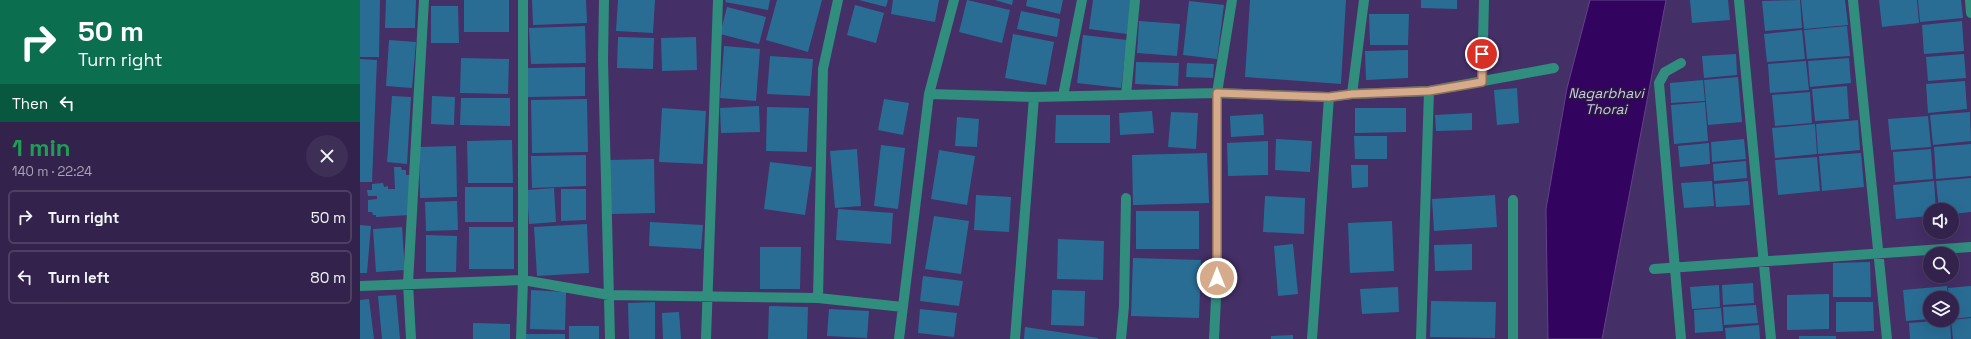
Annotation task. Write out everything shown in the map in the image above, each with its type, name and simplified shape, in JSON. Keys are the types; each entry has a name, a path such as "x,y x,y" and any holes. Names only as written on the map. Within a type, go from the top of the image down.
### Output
{"street":[{"path":"411,339 408,283 424,0"},
{"path":"521,339 523,280 523,0"},
{"path":"604,0 603,60 610,339"},
{"path":"706,339 718,0"},
{"path":"818,298 823,69 838,0"},
{"path":"899,339 929,94 954,0"},
{"path":"1063,96 1082,0"},
{"path":"1126,95 1136,0"},
{"path":"1214,339 1217,278 1217,93 1232,0"},
{"path":"1352,94 1364,0"},
{"path":"1482,82 1484,0"},
{"path":"1739,0 1771,339"},
{"path":"1853,0 1887,339"},
{"path":"1970,0 1971,13"},
{"path":"1681,63 1665,72 1659,83 1681,339"},
{"path":"929,94 1034,97 1217,93 1329,97 1352,94 1429,91 1554,68"},
{"path":"1421,339 1429,91"},
{"path":"1015,339 1034,97"},
{"path":"1312,339 1329,97"},
{"path":"1121,339 1124,306 1126,198"},
{"path":"1513,200 1513,339"},
{"path":"1654,269 1971,247"},
{"path":"360,286 408,283 523,280 609,295 818,298 903,307"}],"water":[{"name":"Nagarbhavi Thorai","path":"1590,0 1666,0 1602,339 1548,339 1546,209 1567,88"}],"building":[{"path":"360,0 380,0 379,57 360,57"},
{"path":"386,0 416,0 415,28 385,28"},
{"path":"464,0 509,0 509,32 464,32"},
{"path":"532,0 586,0 587,23 533,25"},
{"path":"618,0 655,0 653,33 616,31"},
{"path":"726,0 770,0 768,10 725,2"},
{"path":"777,0 822,0 808,52 766,40"},
{"path":"859,0 888,0 886,7"},
{"path":"893,0 939,0 935,22 891,14"},
{"path":"967,0 1010,10 1002,43 959,32"},
{"path":"995,0 1013,0 1012,5"},
{"path":"1027,0 1063,0 1060,14 1026,6"},
{"path":"1093,0 1131,0 1127,34 1089,29"},
{"path":"1250,0 1346,0 1341,84 1245,77"},
{"path":"1421,0 1457,0 1457,9 1421,8"},
{"path":"1690,0 1728,0 1730,20 1692,23"},
{"path":"1800,0 1802,28 1765,31 1762,1"},
{"path":"1801,0 1845,0 1848,25 1804,29"},
{"path":"1879,0 1917,0 1919,23 1882,27"},
{"path":"1918,0 1961,0 1963,18 1920,22"},
{"path":"1189,1 1224,5 1217,59 1183,55"},
{"path":"855,5 884,13 876,43 847,35"},
{"path":"431,6 458,6 459,43 431,43"},
{"path":"727,7 766,17 759,44 720,34"},
{"path":"1021,11 1060,19 1057,37 1017,29"},
{"path":"1369,14 1409,14 1408,45 1370,45"},
{"path":"1139,21 1180,24 1177,56 1137,53"},
{"path":"1962,21 1964,51 1924,54 1922,25"},
{"path":"585,26 586,63 531,64 529,28"},
{"path":"1847,26 1850,56 1807,59 1804,30"},
{"path":"1802,30 1805,59 1767,62 1764,34"},
{"path":"1013,34 1054,42 1046,85 1005,78"},
{"path":"1083,35 1127,40 1121,88 1077,83"},
{"path":"618,37 654,38 653,69 617,68"},
{"path":"696,37 697,70 662,71 661,38"},
{"path":"389,40 416,42 412,88 386,86"},
{"path":"724,46 760,49 756,101 720,98"},
{"path":"1408,50 1408,78 1366,80 1365,51"},
{"path":"1736,54 1737,75 1704,78 1702,56"},
{"path":"1964,54 1966,78 1928,81 1926,57"},
{"path":"770,56 813,59 810,96 767,94"},
{"path":"461,58 509,59 508,94 460,93"},
{"path":"1849,58 1851,83 1810,87 1808,61"},
{"path":"360,59 377,60 372,182 360,182"},
{"path":"1806,61 1809,90 1770,93 1768,64"},
{"path":"1136,62 1179,63 1178,86 1135,84"},
{"path":"1187,63 1214,64 1213,78 1186,77"},
{"path":"585,67 585,96 528,97 528,68"},
{"path":"1738,77 1742,122 1708,125 1704,80"},
{"path":"1703,80 1705,101 1671,103 1670,83"},
{"path":"1965,81 1967,109 1928,113 1926,84"},
{"path":"1847,86 1849,119 1815,121 1812,89"},
{"path":"1517,88 1519,123 1497,125 1494,90"},
{"path":"1810,92 1812,123 1775,126 1772,95"},
{"path":"392,96 411,97 407,164 387,162"},
{"path":"432,96 455,97 454,125 431,124"},
{"path":"461,98 510,98 510,126 460,125"},
{"path":"587,99 588,152 532,153 531,100"},
{"path":"884,99 909,103 903,135 878,130"},
{"path":"1705,102 1708,141 1674,144 1671,105"},
{"path":"759,106 760,132 721,133 720,108"},
{"path":"767,107 809,108 807,152 766,151"},
{"path":"662,108 706,111 703,164 659,162"},
{"path":"1355,108 1406,108 1406,132 1355,133"},
{"path":"1152,111 1154,133 1120,135 1119,113"},
{"path":"1171,112 1198,113 1196,149 1168,147"},
{"path":"1970,112 1971,141 1933,145 1930,115"},
{"path":"1472,113 1472,130 1436,131 1435,115"},
{"path":"1263,114 1264,135 1231,137 1230,116"},
{"path":"1056,115 1110,115 1110,143 1055,143"},
{"path":"1928,116 1931,147 1891,150 1888,119"},
{"path":"957,117 979,119 977,147 955,146"},
{"path":"1858,120 1860,150 1818,154 1816,124"},
{"path":"1815,124 1817,154 1775,158 1772,128"},
{"path":"1354,136 1387,136 1387,159 1355,159"},
{"path":"1276,139 1312,141 1310,172 1275,170"},
{"path":"1744,139 1746,159 1712,162 1711,142"},
{"path":"512,140 513,183 468,183 467,141"},
{"path":"1268,141 1268,175 1228,176 1227,143"},
{"path":"1709,143 1710,164 1680,167 1678,146"},
{"path":"1971,144 1971,176 1936,179 1934,147"},
{"path":"881,145 905,148 898,209 874,206"},
{"path":"456,146 457,197 420,198 419,147"},
{"path":"857,149 861,206 835,208 830,151"},
{"path":"1931,149 1933,179 1895,182 1893,152"},
{"path":"939,150 975,156 967,205 931,199"},
{"path":"1207,153 1209,203 1133,205 1132,155"},
{"path":"1861,153 1864,187 1822,191 1819,156"},
{"path":"586,155 586,186 532,188 531,156"},
{"path":"1817,157 1820,191 1778,195 1775,160"},
{"path":"654,159 655,213 611,214 609,160"},
{"path":"1746,161 1747,178 1714,181 1713,164"},
{"path":"770,162 812,167 805,215 764,209"},
{"path":"1351,165 1368,165 1368,187 1352,188"},
{"path":"394,167 401,167 402,170 406,170 406,175 411,175 411,193 408,193 409,215 376,217 376,215 373,215 372,212 368,212 368,200 377,199 377,196 368,196 367,190 372,190 372,184 383,183 384,187 388,186 388,189 395,189"},
{"path":"1971,178 1971,212 1959,213 1959,203 1938,203 1936,181"},
{"path":"1712,181 1714,206 1684,208 1681,183"},
{"path":"1748,181 1750,205 1716,207 1714,184"},
{"path":"1934,181 1936,203 1923,203 1923,217 1896,219 1893,185"},
{"path":"465,187 513,187 513,222 465,222"},
{"path":"554,188 556,222 529,224 527,190"},
{"path":"561,189 586,189 586,220 561,221"},
{"path":"976,195 1011,197 1009,232 974,230"},
{"path":"1495,195 1497,227 1434,231 1432,199"},
{"path":"1265,196 1305,198 1304,234 1263,232"},
{"path":"457,201 458,230 426,231 425,202"},
{"path":"838,209 893,213 891,244 836,240"},
{"path":"1136,211 1199,211 1199,249 1136,249"},
{"path":"934,216 969,221 961,274 925,269"},
{"path":"1392,221 1394,271 1350,273 1348,223"},
{"path":"650,222 703,225 701,249 649,246"},
{"path":"587,224 589,273 537,276 534,227"},
{"path":"360,225 371,226 367,273 360,273"},
{"path":"402,227 405,270 376,272 373,229"},
{"path":"469,227 514,227 514,269 469,269"},
{"path":"426,235 457,236 456,272 426,272"},
{"path":"1058,239 1104,241 1103,280 1057,279"},
{"path":"1293,244 1298,294 1278,296 1274,246"},
{"path":"1472,244 1472,270 1435,271 1434,245"},
{"path":"760,247 801,247 800,289 760,289"},
{"path":"1133,258 1201,260 1199,318 1131,316"},
{"path":"1870,262 1871,297 1833,297 1833,263"},
{"path":"923,276 963,281 959,306 920,301"},
{"path":"1753,283 1754,303 1723,305 1722,285"},
{"path":"1719,285 1720,307 1692,309 1690,287"},
{"path":"1947,286 1947,291 1923,291 1923,320 1906,321 1903,290"},
{"path":"1971,286 1971,317 1959,318 1959,291 1948,291 1948,288"},
{"path":"1398,287 1399,312 1362,314 1360,289"},
{"path":"531,290 566,292 565,330 530,329"},
{"path":"1052,290 1085,291 1084,326 1051,325"},
{"path":"1829,294 1829,329 1787,330 1787,295"},
{"path":"396,295 400,339 382,339 378,296"},
{"path":"369,299 374,339 360,339 360,300"},
{"path":"1431,301 1496,302 1495,338 1430,337"},
{"path":"655,302 655,339 629,339 628,303"},
{"path":"1836,302 1873,302 1874,331 1836,332"},
{"path":"1756,305 1758,323 1724,325 1723,307"},
{"path":"769,306 808,307 807,339 768,339"},
{"path":"1721,308 1723,331 1695,333 1694,310"},
{"path":"829,309 869,311 867,338 827,336"},
{"path":"920,309 957,313 954,337 918,333"},
{"path":"679,312 681,339 663,339 662,313"},
{"path":"1971,318 1971,339 1953,339 1952,327 1959,327 1959,319"},
{"path":"1923,322 1923,327 1950,327 1951,339 1910,339 1909,323"},
{"path":"473,323 510,324 510,339 473,339"},
{"path":"1759,325 1760,339 1726,339 1725,328"},
{"path":"569,326 599,326 599,339 569,339"},
{"path":"1025,327 1098,338 1098,339 1024,339"},
{"path":"526,334 565,334 565,339 526,339"},
{"path":"1293,335 1293,339 1271,339 1271,336"},
{"path":"1799,336 1836,336 1836,339 1799,339"}],"route":[{"path":"1217,278 1217,93 1329,97 1352,94 1429,91 1482,82 1482,54"}]}
